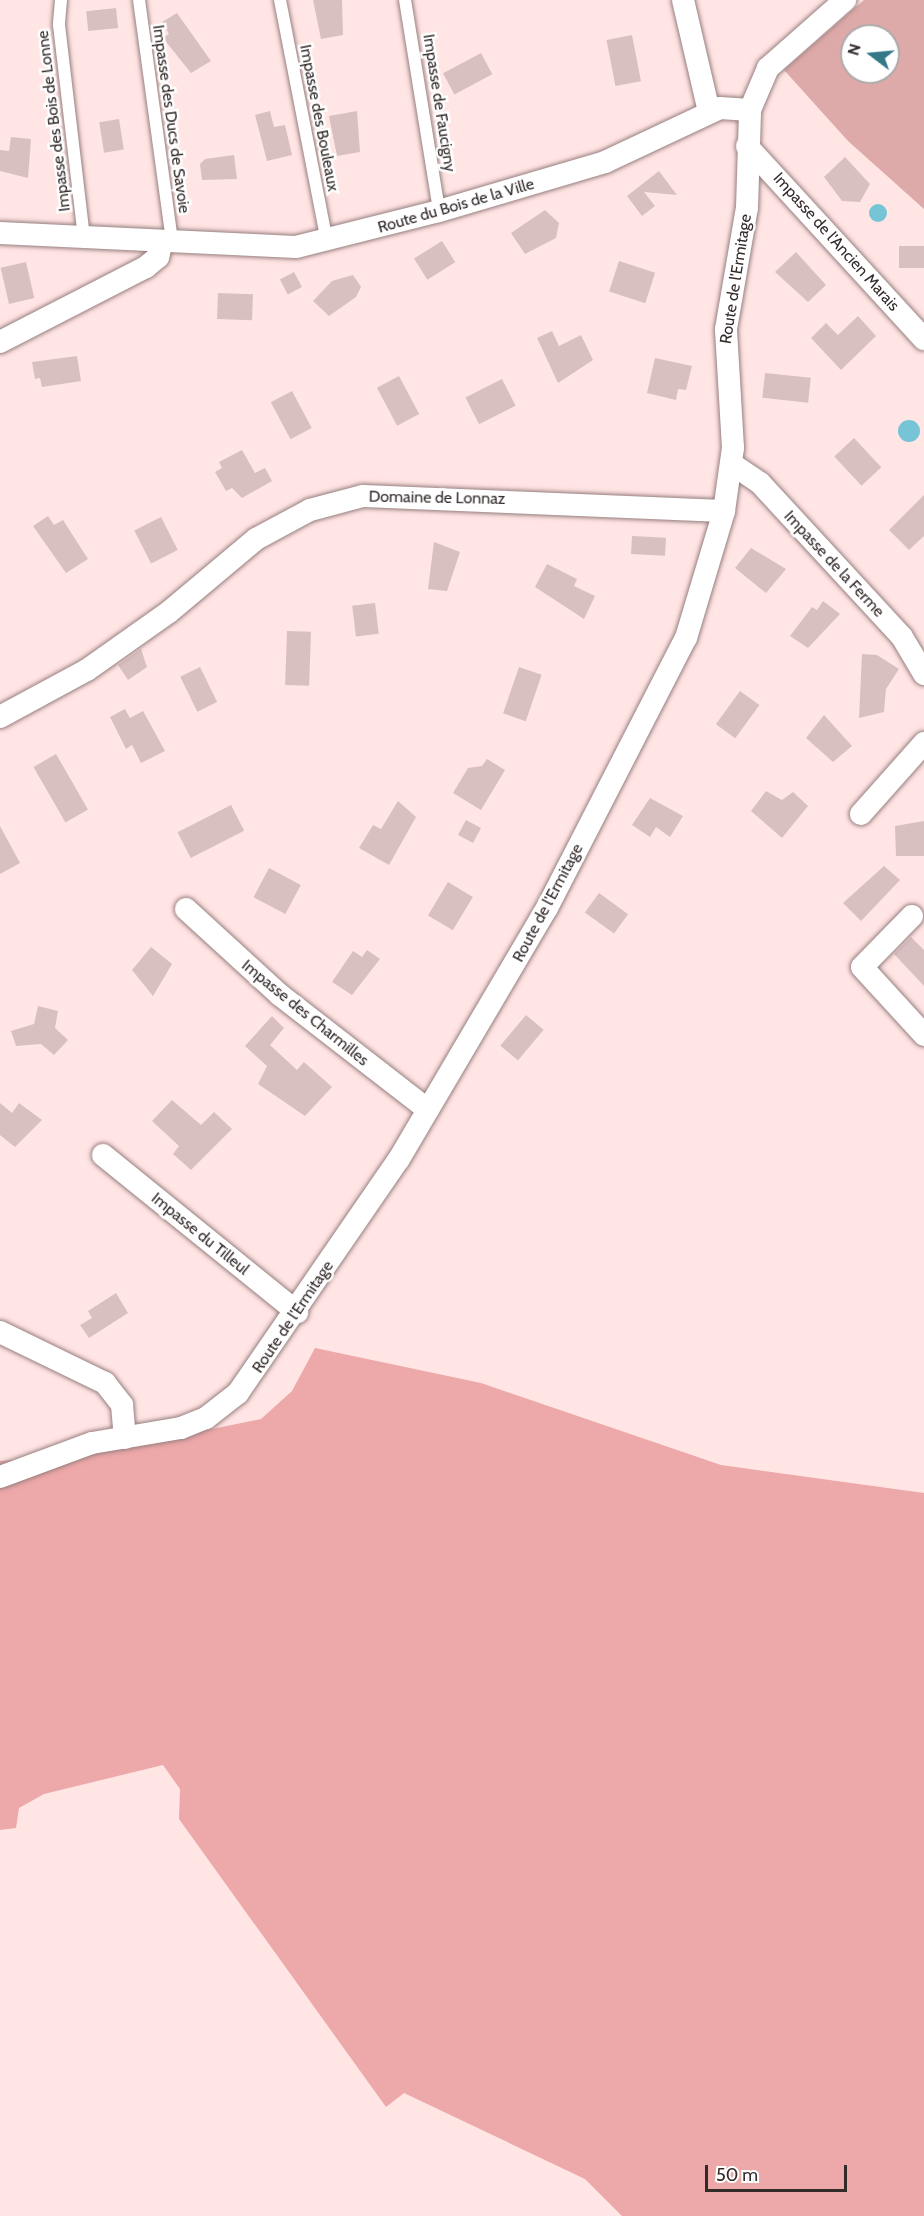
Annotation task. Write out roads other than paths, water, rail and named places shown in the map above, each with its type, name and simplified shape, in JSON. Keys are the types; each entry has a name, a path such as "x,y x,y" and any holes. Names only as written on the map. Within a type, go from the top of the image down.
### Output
{"street":[{"path":"683,0 709,112"},
{"path":"750,110 768,68 845,0"},
{"name":"Route du Bois de la Ville","path":"0,233 283,247 327,242 439,212 604,162 709,112 730,105 750,110"},
{"name":"Route de l'Ermitage","path":"0,1477 76,1448 181,1428 217,1411 248,1382 301,1307 428,1110 542,917 678,655 724,511 732,464 725,346 747,208 747,146 750,110"},
{"name":"Impasse de l'Ancien Marais","path":"747,146 924,339"},
{"path":"0,342 146,267 158,257 167,242"},
{"name":"Impasse de la Ferme","path":"732,464 760,483 902,637 924,674"},
{"name":"Domaine de Lonnaz","path":"0,717 87,670 169,612 256,539 310,510 363,496 724,511"},
{"path":"861,814 924,743"},
{"name":"Impasse des Charmilles","path":"186,909 280,995 428,1110"},
{"path":"912,916 862,967 924,1035"},
{"path":"113,1154 301,1307"},
{"path":"0,1332 105,1383 122,1405 126,1438"}],"lane":[{"name":"Impasse des Bois de Lonne","path":"62,0 59,25 84,237"},
{"name":"Impasse des Ducs de Savoie","path":"139,0 167,242"},
{"name":"Impasse des Bouleaux","path":"280,0 327,242"},
{"name":"Impasse de Faucigny","path":"405,0 439,212"}],"water":[{"path":"874,204 882,204 887,209 885,220 874,222 869,217 869,209"},
{"path":"909,420 917,423 920,431 917,439 909,442 901,439 898,431 901,423"}]}
